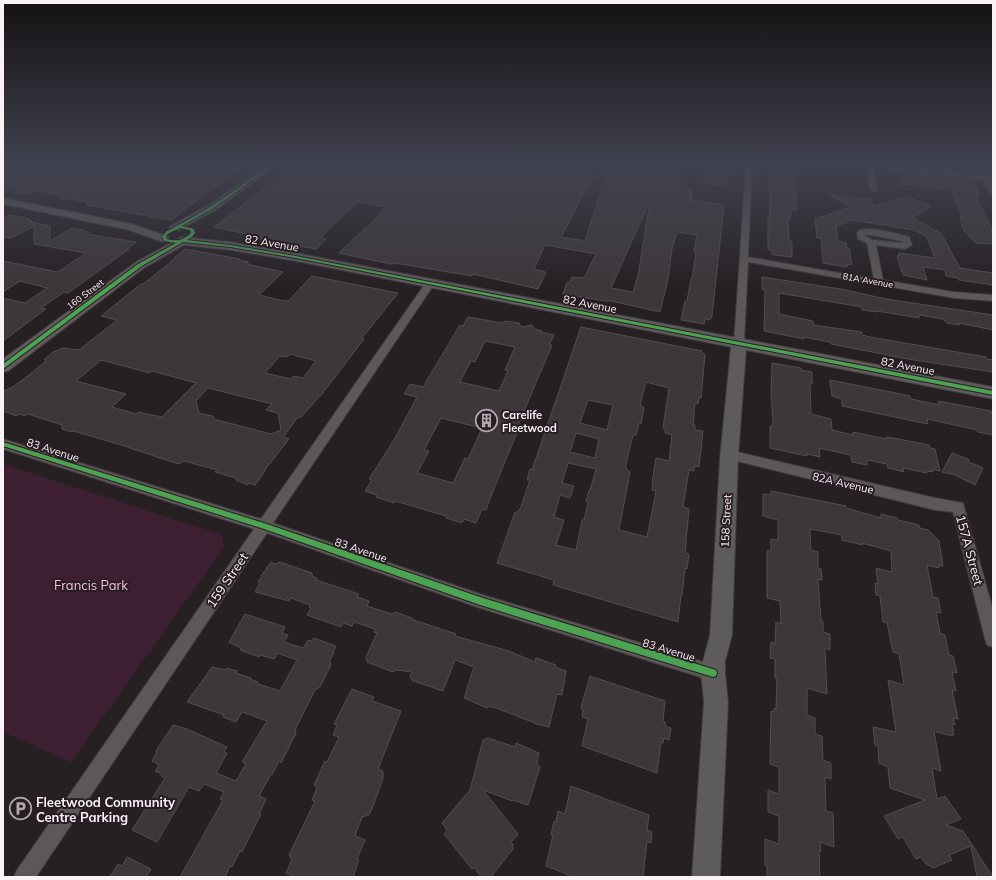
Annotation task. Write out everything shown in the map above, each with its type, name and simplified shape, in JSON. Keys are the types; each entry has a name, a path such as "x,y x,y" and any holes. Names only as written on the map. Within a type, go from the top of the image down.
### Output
{"street":[{"path":"29,206 135,227 175,228 195,220 217,206"},
{"name":"158 Street","path":"706,877 716,702 713,673 714,660 721,635 729,456 739,343 746,206"},
{"path":"193,231 214,208"},
{"path":"135,227 163,238"},
{"name":"82 Avenue","path":"175,228 185,227 230,246"},
{"name":"160 Street","path":"140,265 168,232 175,228"},
{"name":"160 Street","path":"3,367 140,265 190,237 193,231"},
{"path":"861,232 901,237 907,240 908,245 901,246 871,242 861,237 861,232"},
{"name":"82 Avenue","path":"163,238 168,241 230,246 430,282 993,393"},
{"path":"871,242 879,282"},
{"name":"81A Avenue","path":"743,259 954,294 993,298"},
{"name":"159 Street","path":"24,877 430,282"},
{"name":"83 Avenue","path":"3,444 264,526 480,601 713,673"},
{"name":"82A Avenue","path":"729,456 935,504 958,507"},
{"name":"157A Street","path":"958,507 993,639"}],"green space":[{"name":"Francis Park","path":"3,464 222,535 224,547 71,762 3,732"}],"building":[{"path":"93,206 190,206 171,220"},
{"path":"241,206 353,206 320,238 326,239 316,249 244,236 247,234 214,227"},
{"path":"381,206 577,206 561,237 585,241 596,206 724,206 712,316 710,320 705,319 704,324 681,320 692,279 697,235 677,232 672,249 668,279 660,312 611,301 563,294 567,282 570,282 572,277 584,278 596,254 545,245 534,269 546,272 538,289 473,274 472,276 395,263 391,264 339,253 365,228 367,228 386,207","holes":["647,207 649,208 638,276 633,292 611,288"]},
{"path":"770,206 797,206 797,210 791,209 791,216 788,220 789,241 792,242 792,257 774,255 772,254 771,250 768,249 768,219"},
{"path":"849,206 931,206 912,218 941,233 960,268 993,273 993,285 959,280 958,278 946,276 945,270 923,267 927,280 903,275 897,257 900,255 899,253 935,258 927,237 914,230 852,220 836,226 838,241 846,243 847,248 849,248 852,265 847,264 847,267 823,263 821,238 817,238 815,219 851,207"},
{"path":"958,206 981,206 992,229 993,244 976,243 964,231 960,217 963,218"},
{"path":"9,215 30,219 28,220 32,221 31,222 50,226 50,241 74,228 89,232 87,234 136,242 127,249 129,249 68,293 64,292 41,308 46,309 3,341 3,298 25,303 47,288 20,281 3,292 3,261 58,272 86,253 34,244 34,226 11,238 3,237 3,218"},
{"path":"185,249 240,259 239,260 248,262 247,263 251,265 283,272 259,295 280,300 288,301 312,276 398,293 362,338 364,339 322,394 300,418 298,417 284,436 289,439 255,485 249,483 248,485 237,481 236,478 215,472 217,470 184,461 178,464 121,445 77,432 71,432 62,429 62,425 28,414 25,416 19,414 17,416 3,411 3,391 11,388 25,378 45,362 45,359 53,352 63,348 79,350 117,320 101,316 176,258 174,258","holes":["290,354 316,361 303,378 294,376 291,379 265,373 280,356 287,357","101,360 150,373 152,371 196,383 162,417 138,412 136,414 112,407 126,394 76,381","208,388 272,404 266,410 278,413 281,430 271,434 214,419 213,416 199,413 196,401"]},
{"path":"762,277 841,289 886,299 993,315 993,330 959,323 960,325 947,323 943,319 919,315 919,318 862,310 862,307 779,293 779,314 813,321 813,325 862,332 862,335 870,337 986,357 987,359 993,360 993,372 908,359 831,344 830,342 803,337 804,339 764,331 765,290 762,289"},
{"name":"Carelife Fleetwood","path":"468,317 502,323 505,321 519,323 521,327 532,325 534,329 554,335 549,345 552,345 516,430 518,430 486,510 482,509 476,523 464,519 462,523 446,518 446,516 395,501 394,503 376,497 377,495 365,491 372,480 369,479 394,440 417,397 404,394 410,384 423,387 460,325 463,326","holes":["485,341 515,347 505,370 508,371 499,391 460,382 471,361 475,362","441,418 482,428 468,459 465,458 453,483 417,473 429,451 424,450"]},
{"path":"581,327 702,351 701,353 705,354 701,398 699,398 698,404 695,403 693,425 695,425 695,430 703,431 699,467 694,466 694,471 689,470 683,507 689,509 685,553 689,554 687,569 685,568 678,622 553,585 554,580 497,563 515,512 518,512 521,507 530,480 527,480 530,469 532,470","holes":["646,382 669,388 663,428 665,429 665,433 672,435 669,461 656,458 652,483 652,490 656,491 647,537 619,530 630,472 626,469 626,464 633,435 636,435 639,423 641,424 644,408 640,405","588,400 613,405 607,430 580,423","576,433 599,439 595,458 570,452","568,463 596,469 586,501 588,502 584,520 582,520 576,550 556,545 564,520 554,517 560,495 570,498 574,486 562,483"]},
{"path":"772,363 801,368 801,370 812,372 812,384 810,383 811,414 831,419 832,430 853,435 853,432 886,439 886,437 929,445 930,448 935,449 940,471 932,469 933,472 927,471 927,473 903,468 904,472 888,468 887,464 867,460 867,465 852,462 851,455 819,448 820,457 807,454 807,456 770,448 770,426 772,426 773,421 771,394"},
{"path":"830,380 910,396 911,399 939,405 938,401 991,411 993,417 993,435 927,419 928,424 842,406 842,399 832,396"},
{"path":"952,453 968,459 969,462 983,468 975,485 955,475 942,472"},
{"path":"771,491 846,506 846,508 881,518 881,514 897,518 898,520 919,525 920,528 928,530 939,541 943,566 939,565 939,568 927,565 933,597 938,598 941,613 936,612 940,633 945,635 949,655 953,656 957,673 952,672 956,691 952,690 958,719 953,718 955,725 952,724 954,735 952,734 952,736 934,731 941,771 932,768 937,799 945,796 961,819 946,825 963,831 993,877 977,877 971,846 949,855 952,860 933,868 925,863 921,857 916,859 903,837 898,839 884,816 925,800 890,788 888,767 879,763 878,746 875,745 873,727 896,732 888,680 904,685 899,654 893,652 887,623 883,622 880,596 876,595 875,583 878,584 876,568 892,572 891,551 862,543 863,545 842,540 842,535 810,529 811,550 818,552 818,568 821,569 822,580 818,579 821,621 823,621 823,632 830,634 830,650 825,648 827,694 807,688 807,715 815,718 815,734 822,736 823,760 831,763 831,779 825,777 826,811 833,813 834,847 820,842 820,877 767,877 767,866 765,865 765,839 779,844 779,816 768,812 768,790 779,794 779,767 770,764 771,711 774,712 774,708 776,709 777,678 775,678 775,659 770,658 771,642 775,644 776,622 781,624 780,601 767,598 767,551 771,551 771,539 778,540 778,520 763,516 763,494 771,495"},
{"path":"271,562 275,564 280,562 312,573 312,576 317,578 316,580 359,594 357,597 369,601 367,606 392,614 395,612 456,634 455,636 509,651 535,662 536,658 556,665 555,667 566,671 562,695 557,694 549,727 537,724 499,709 488,706 487,708 464,698 474,667 455,660 443,691 413,681 410,677 412,672 396,670 393,672 367,662 366,657 377,633 374,632 375,629 354,622 352,626 343,623 341,627 307,615 311,608 309,607 310,605 291,598 289,601 255,592 260,583 258,582 261,576"},
{"path":"245,614 285,627 282,633 288,635 284,642 303,648 308,640 312,641 314,638 336,646 329,663 331,663 330,667 320,687 315,690 295,730 295,735 281,763 279,761 259,796 266,799 259,814 261,814 242,852 240,851 232,867 230,866 225,877 180,877 223,800 220,799 224,792 204,784 199,791 189,787 157,842 132,830 165,778 161,776 162,774 155,771 159,765 152,761 157,752 156,751 173,725 187,729 227,747 224,752 227,753 216,773 236,781 246,764 242,762 267,721 242,712 236,722 223,717 224,715 187,702 212,667 226,670 227,668 237,671 236,673 251,678 250,679 258,682 258,684 280,691 297,660 277,653 274,659 260,655 259,657 240,650 241,648 229,642"},
{"path":"590,676 665,701 663,721 665,722 665,726 671,728 669,740 664,738 663,743 661,742 657,773 582,746 588,719 582,717 583,709 581,708"},
{"path":"352,689 374,697 372,701 401,711 378,769 383,771 383,778 374,804 369,815 362,817 355,836 365,840 357,859 359,860 353,877 295,877 286,873 292,859 290,858 291,855 289,855 315,801 312,800 317,788 314,785 325,761 327,762 339,737 333,735 337,725 334,724"},
{"path":"488,738 515,747 516,743 539,753 537,764 540,767 528,805 513,800 512,801 483,790 518,834 511,842 514,845 512,847 513,849 491,877 481,877 474,867 472,869 444,834 447,830 442,823 470,790 483,740"},
{"path":"571,786 649,815 647,830 652,832 651,843 647,842 643,877 574,877 546,866 553,835 551,835 554,821 556,822 558,811 565,814"},
{"path":"127,857 151,869 146,877 110,877 118,864 122,866"}],"cycle path":[{"path":"175,228 201,215 214,206"},
{"path":"180,227 192,229 193,233 184,240 172,242 165,240 164,236 168,232 180,227"},
{"path":"182,241 230,246 296,257 993,393"},
{"path":"3,367 140,265 182,241"},
{"path":"3,444 264,526 480,601 713,673"}],"place":[{"name":"Carelife Fleetwood","path":"487,421"},
{"name":"Fleetwood Community Centre Parking","path":"20,809"}]}
